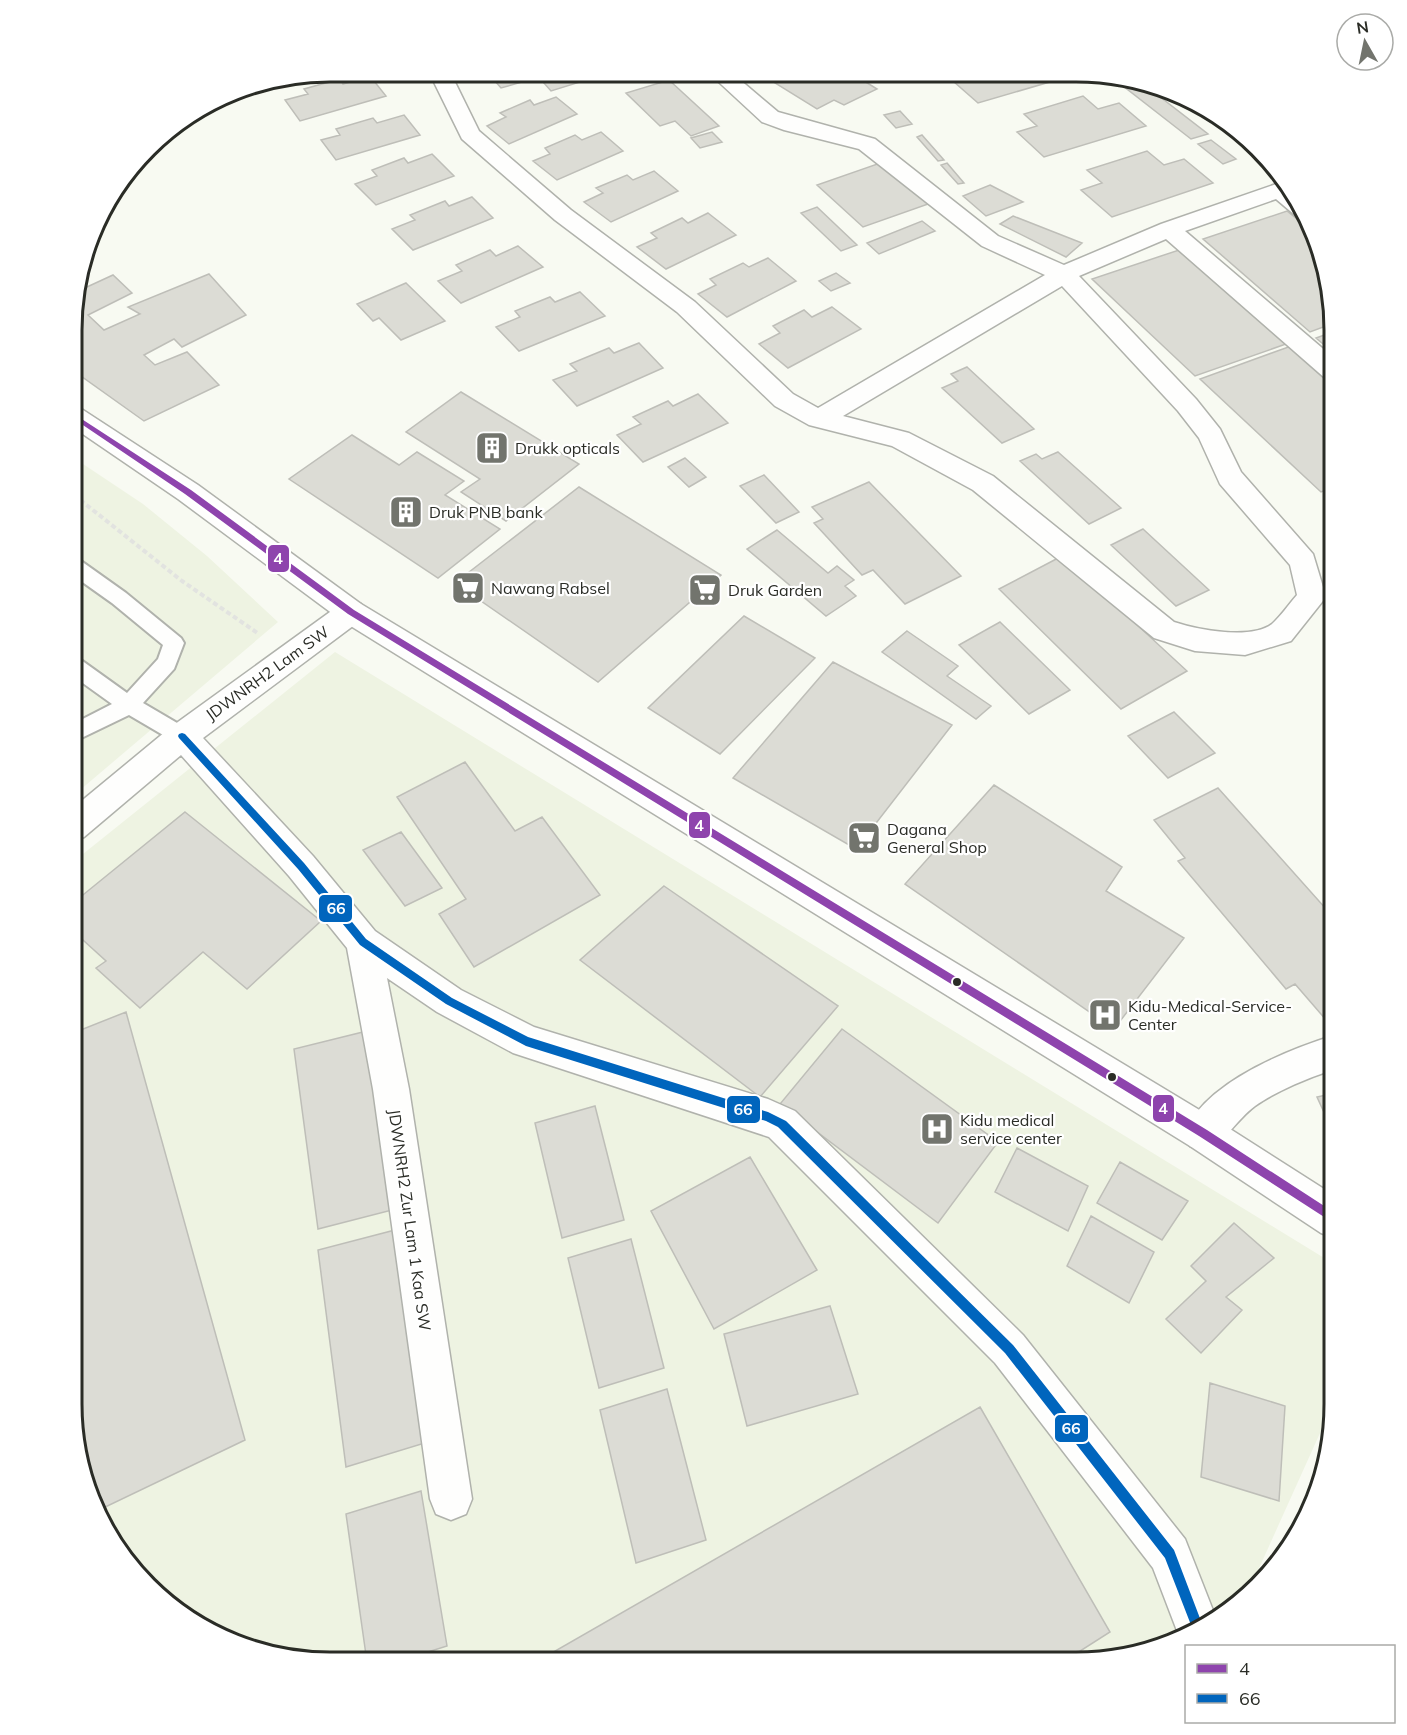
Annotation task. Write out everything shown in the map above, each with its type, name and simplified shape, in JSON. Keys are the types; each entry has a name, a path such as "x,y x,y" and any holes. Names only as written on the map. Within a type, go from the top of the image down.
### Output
{"street":[{"path":"444,82 470,134 562,215 686,307 784,400 818,419 900,439 983,483 1164,630 1196,640 1245,644 1281,633 1312,597 1303,561 1230,477 1210,435 1187,405 1065,274 990,241 867,144 792,125 770,117 729,82"},
{"path":"818,419 1065,274 1169,229 1281,190"},
{"path":"1169,229 1324,363"},
{"path":"82,421 188,492 351,612 1203,1133 1324,1212"},
{"name":"JDWNRH2 Lam SW","path":"82,819 182,736 351,612"},
{"path":"182,736 301,866 363,942 449,1001 526,1041 768,1117 782,1124 1009,1349 1170,1554 1195,1621"},
{"name":"JDWNRH2 Zur Lam 1 Kaa SW","path":"363,942 392,1089 451,1499"},
{"path":"1203,1133 1242,1094 1304,1062 1324,1056"}],"lane":[{"path":"82,572 119,598 174,643 167,663 129,705 82,729"},
{"path":"82,672 129,705 182,736"}],"path":[{"path":"82,501 182,581 262,636"}],"shaded area":[{"path":"82,463 143,504 207,556 278,622 82,788"},
{"path":"335,652 1324,1258 1323,1426 1255,1576 1214,1611 1171,1634 1125,1648 1092,1652 315,1652 282,1648 236,1634 193,1611 155,1580 124,1542 101,1499 87,1453 82,1404 82,855"}],"building":[{"path":"329,82 342,82 343,84 375,82 386,96 300,121 285,100 308,94 304,89"},
{"path":"496,82 522,82 501,88"},
{"path":"543,82 580,82 551,91"},
{"path":"662,82 671,82 719,126 691,136 675,121 660,126 626,93"},
{"path":"774,82 866,82 877,89 844,105 834,100 817,109"},
{"path":"954,82 1050,82 978,103"},
{"path":"1124,87 1161,98 1208,134 1191,139"},
{"path":"1083,96 1098,109 1119,103 1146,126 1044,157 1017,132 1037,126 1024,114"},
{"path":"556,97 577,114 509,144 487,126 506,117 500,113 530,100 534,105"},
{"path":"900,111 912,124 896,128 884,115"},
{"path":"404,115 420,135 336,160 321,140 340,135 336,129 373,118 377,123"},
{"path":"601,132 623,151 557,180 533,161 550,154 545,148 575,135 582,140"},
{"path":"712,132 722,142 700,148 691,138"},
{"path":"922,135 944,160 938,161 917,137"},
{"path":"1211,140 1236,159 1223,164 1198,144"},
{"path":"1147,151 1164,165 1184,159 1213,183 1112,217 1081,190 1102,183 1087,170"},
{"path":"432,154 454,176 376,205 355,184 377,176 372,170 404,158 408,163"},
{"path":"883,162 931,203 863,227 817,185"},
{"path":"947,163 964,183 958,184 941,165"},
{"path":"654,171 678,191 611,222 584,202 603,193 596,188 627,175 633,180"},
{"path":"990,185 1023,202 986,216 963,196"},
{"path":"472,197 493,218 413,250 392,229 415,220 410,215 445,201 449,206"},
{"path":"817,207 857,245 841,251 801,213"},
{"path":"1287,211 1299,220 1311,251 1320,282 1324,327 1310,332 1203,239"},
{"path":"708,213 736,235 666,269 637,247 657,238 651,233 682,218 688,223"},
{"path":"1013,216 1082,243 1066,257 1000,224"},
{"path":"922,221 935,231 879,254 867,243"},
{"path":"518,246 543,267 461,303 438,281 462,271 456,265 490,250 496,256"},
{"path":"1179,250 1286,344 1195,376 1092,279"},
{"path":"768,258 796,281 727,317 698,294 716,285 710,279 743,263 749,267"},
{"path":"836,273 850,283 831,291 819,281"},
{"path":"209,274 246,315 182,347 174,339 144,355 155,365 187,352 219,385 144,421 82,377 82,331 86,287 113,275 132,293 88,315 104,330 140,314 128,307"},
{"path":"406,283 445,321 401,340 379,318 373,321 357,304"},
{"path":"580,292 605,316 519,351 496,327 520,317 515,311 550,297 555,302"},
{"path":"832,307 861,329 788,368 759,344 780,333 773,326 804,310 812,317"},
{"path":"1324,335 1324,345 1316,338"},
{"path":"639,343 663,368 577,406 553,380 577,371 570,364 609,348 614,353"},
{"path":"1291,346 1324,374 1324,491 1321,492 1200,379"},
{"path":"967,367 1034,429 1002,443 942,388 958,381 951,374"},
{"name":"Drukk opticals","path":"461,392 579,464 506,521 461,492 480,479 406,432"},
{"path":"698,394 728,423 643,462 617,435 641,424 633,417 668,401 673,406"},
{"name":"Druk PNB bank","path":"352,435 399,465 417,452 464,481 445,495 500,529 438,578 289,479"},
{"path":"1058,452 1121,508 1089,524 1020,461 1036,454 1042,459"},
{"path":"685,458 706,477 689,487 668,467"},
{"path":"764,475 799,512 776,523 740,486"},
{"path":"869,482 961,576 905,604 873,570 862,575 814,523 823,519 812,507"},
{"path":"579,487 721,575 598,682 455,583"},
{"path":"1143,529 1209,590 1176,606 1111,545"},
{"path":"777,530 828,573 837,566 854,580 845,586 856,596 826,616 747,549"},
{"path":"1062,556 1145,617 1135,623 1187,671 1121,709 999,589"},
{"path":"744,616 815,658 720,754 648,708"},
{"path":"1000,622 1070,690 1029,714 959,645"},
{"path":"907,631 958,666 947,676 991,706 976,719 882,652"},
{"path":"833,662 952,725 856,849 733,778"},
{"path":"1174,712 1215,753 1168,778 1128,736"},
{"path":"465,762 515,831 542,817 600,895 474,967 439,914 466,899 397,797"},
{"path":"994,785 1122,867 1106,891 1184,938 1114,1029 905,884"},
{"path":"1218,788 1324,907 1324,1018 1295,984 1286,989 1178,861 1185,858 1154,820"},
{"path":"185,812 321,921 247,989 203,952 140,1008 96,968 106,961 82,939 82,896"},
{"path":"401,832 442,888 405,906 363,850"},
{"path":"664,886 838,1006 760,1097 580,960"},
{"path":"126,1012 245,1440 105,1507 87,1453 82,1404 82,1029"},
{"path":"842,1029 998,1142 938,1223 780,1104"},
{"path":"367,1031 396,1209 318,1229 294,1049"},
{"path":"1324,1095 1324,1112 1317,1097"},
{"path":"595,1106 624,1220 562,1238 535,1123"},
{"path":"1017,1148 1088,1186 1068,1231 995,1192"},
{"path":"750,1157 817,1270 714,1329 651,1211"},
{"path":"1120,1162 1188,1201 1162,1240 1097,1203"},
{"path":"1091,1216 1154,1252 1129,1303 1067,1266"},
{"path":"1234,1223 1274,1258 1226,1297 1242,1310 1201,1353 1166,1319 1206,1281 1191,1266"},
{"path":"395,1230 428,1442 346,1467 318,1250"},
{"path":"631,1239 664,1368 599,1388 568,1258"},
{"path":"830,1306 858,1394 747,1426 724,1334"},
{"path":"1210,1383 1285,1406 1279,1501 1201,1477"},
{"path":"667,1389 706,1540 636,1563 600,1410"},
{"path":"980,1407 1110,1632 1079,1652 553,1652"},
{"path":"421,1491 447,1646 428,1652 366,1652 346,1514"}],"transit line":[{"name":"4","path":"82,421 188,492 351,612 1203,1133 1324,1212"},
{"name":"66","path":"182,736 301,866 363,942 449,1001 526,1041 768,1117 782,1124 1009,1349 1170,1554 1195,1621"}],"place":[{"name":"Drukk opticals","path":"492,448"},
{"name":"Druk PNB bank","path":"406,512"},
{"name":"Nawang Rabsel","path":"468,588"},
{"name":"Druk Garden","path":"705,590"},
{"name":"Dagana General Shop","path":"864,838"},
{"name":"Kidu-Medical-Service- Center","path":"1105,1015"},
{"name":"Kidu medical service center","path":"937,1129"}]}
